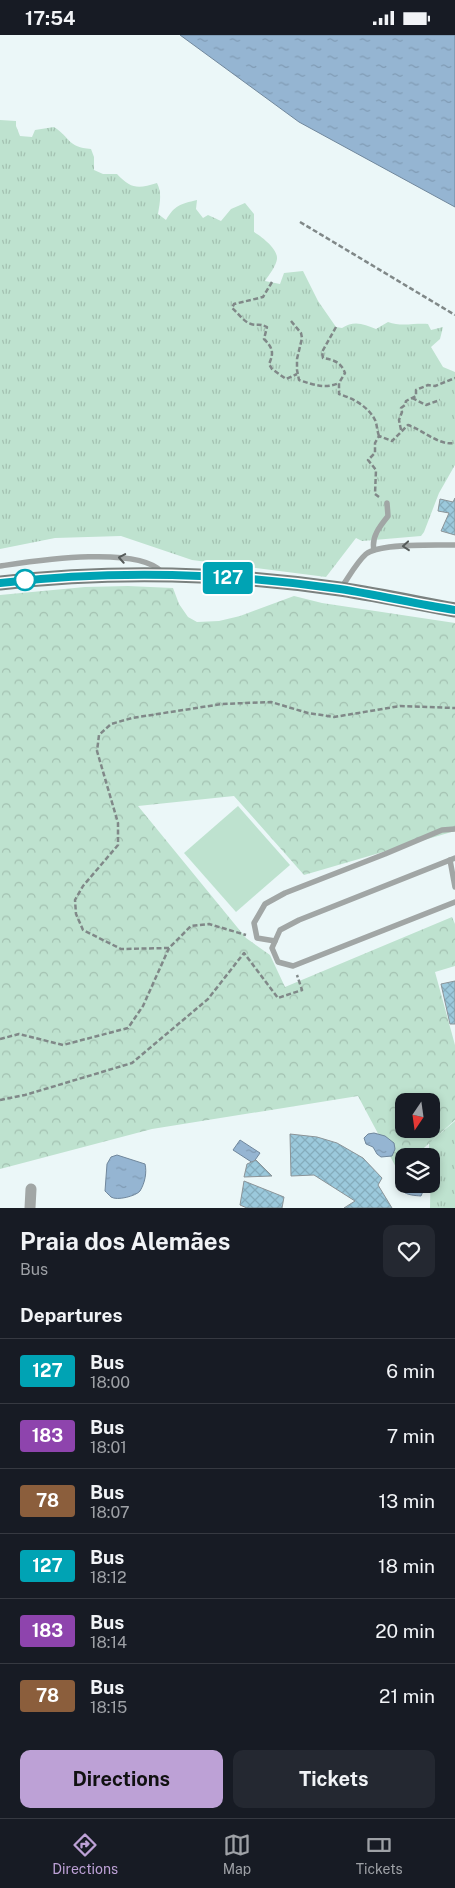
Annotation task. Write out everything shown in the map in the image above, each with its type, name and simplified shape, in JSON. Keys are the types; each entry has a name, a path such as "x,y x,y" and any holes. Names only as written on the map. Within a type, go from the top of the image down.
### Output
{"street":[{"path":"0,583 123,575 166,575 248,580 340,589 455,610"},
{"path":"30,1208 31,1189"}],"lane":[{"path":"374,550 372,543 374,537 388,516 386,503"},
{"path":"340,589 367,554 374,550 408,545 455,545"},
{"path":"0,566 71,557 116,557 156,565 166,575"},
{"path":"275,941 257,938 254,923 265,904 285,893 442,830 455,829"},
{"path":"455,887 452,859 299,920 280,930 272,948 278,962 293,966 455,902"}],"path":[{"path":"300,222 455,315"},
{"path":"272,282 263,297 234,304 232,308 248,323 267,327 264,339 272,347 273,355 269,364 272,369 286,379 298,375"},
{"path":"291,321 301,333 302,338 297,359 299,380 316,386 330,387 339,383"},
{"path":"336,327 322,352 323,358 334,360 342,366 344,373 339,383 339,394 351,398 365,408 375,420 379,435 375,443 375,453 368,460 376,470 375,494 386,503"},
{"path":"401,432 399,420 402,412 400,407 405,405 406,401 416,396 416,390 428,385 435,386 455,378"},
{"path":"412,398 426,405 440,401"},
{"path":"379,435 392,441 408,425 419,428 434,438 450,444 455,443"},
{"path":"169,948 121,949 83,930 76,914 75,900 83,886 118,845 118,823 97,751 99,735 111,724 222,704 271,702 308,713 334,717 400,706 455,708"},
{"path":"0,1039 19,1033 63,1045 128,1028 143,1006 169,948 191,926 209,924 257,938"},
{"path":"0,1100 25,1095 132,1063 208,999 244,953 278,998 302,989 293,966"}],"green space":[{"path":"0,120 16,121 20,136 32,137 35,130 54,127 73,144 91,149 94,157 94,170 103,174 117,174 126,183 135,186 140,187 157,183 160,194 158,214 166,220 178,206 197,200 196,209 203,218 208,215 221,221 231,209 245,203 254,214 254,232 269,244 277,255 275,265 265,281 280,284 284,273 303,271 318,301 336,327 342,328 351,324 359,324 376,329 388,322 403,325 428,324 431,330 443,327 440,339 431,347 443,367 455,372 455,465 439,493 421,536 362,541 356,538 326,577 192,560 121,536 55,538 0,549"},
{"path":"85,587 173,588 179,604 188,617 197,622 219,621 240,616 294,596 322,603 455,623 455,831 304,875 234,796 138,806 246,938 270,955 285,987 452,917 455,924 455,966 435,972 455,1045 455,1120 440,1134 440,1093 395,1093 395,1138 435,1138 424,1148 395,1148 395,1165 358,1096 152,1129 0,1169 0,595"},
{"path":"238,806 290,865 236,912 184,853"},
{"path":"455,1121 455,1208 430,1208 430,1193 440,1193 440,1148 429,1148 429,1143 435,1138 440,1138 440,1134"}],"water":[{"path":"180,35 455,35 455,207 299,122"},
{"path":"374,1133 385,1136 394,1143 395,1149 392,1156 381,1157 373,1147 366,1144 364,1138 368,1134"},
{"path":"240,1140 260,1153 253,1163 233,1150"},
{"path":"117,1155 145,1164 144,1181 138,1193 122,1198 114,1198 105,1191 107,1164 111,1157"},
{"path":"406,1193 422,1193 421,1196"}],"building":[{"path":"455,498 455,535 441,531 449,513 438,511 440,499 453,502"},
{"path":"455,981 455,1024 450,1024 441,984"},
{"path":"290,1134 317,1137 337,1143 363,1158 382,1178 378,1185 392,1208 344,1208 355,1201 314,1175 291,1176"},
{"path":"256,1160 272,1176 244,1177 247,1164"},
{"path":"244,1181 284,1197 282,1208 247,1208 240,1205"}],"bus line":[{"name":"127","path":"0,583 123,575 166,575 248,580 340,589 455,610"}]}
